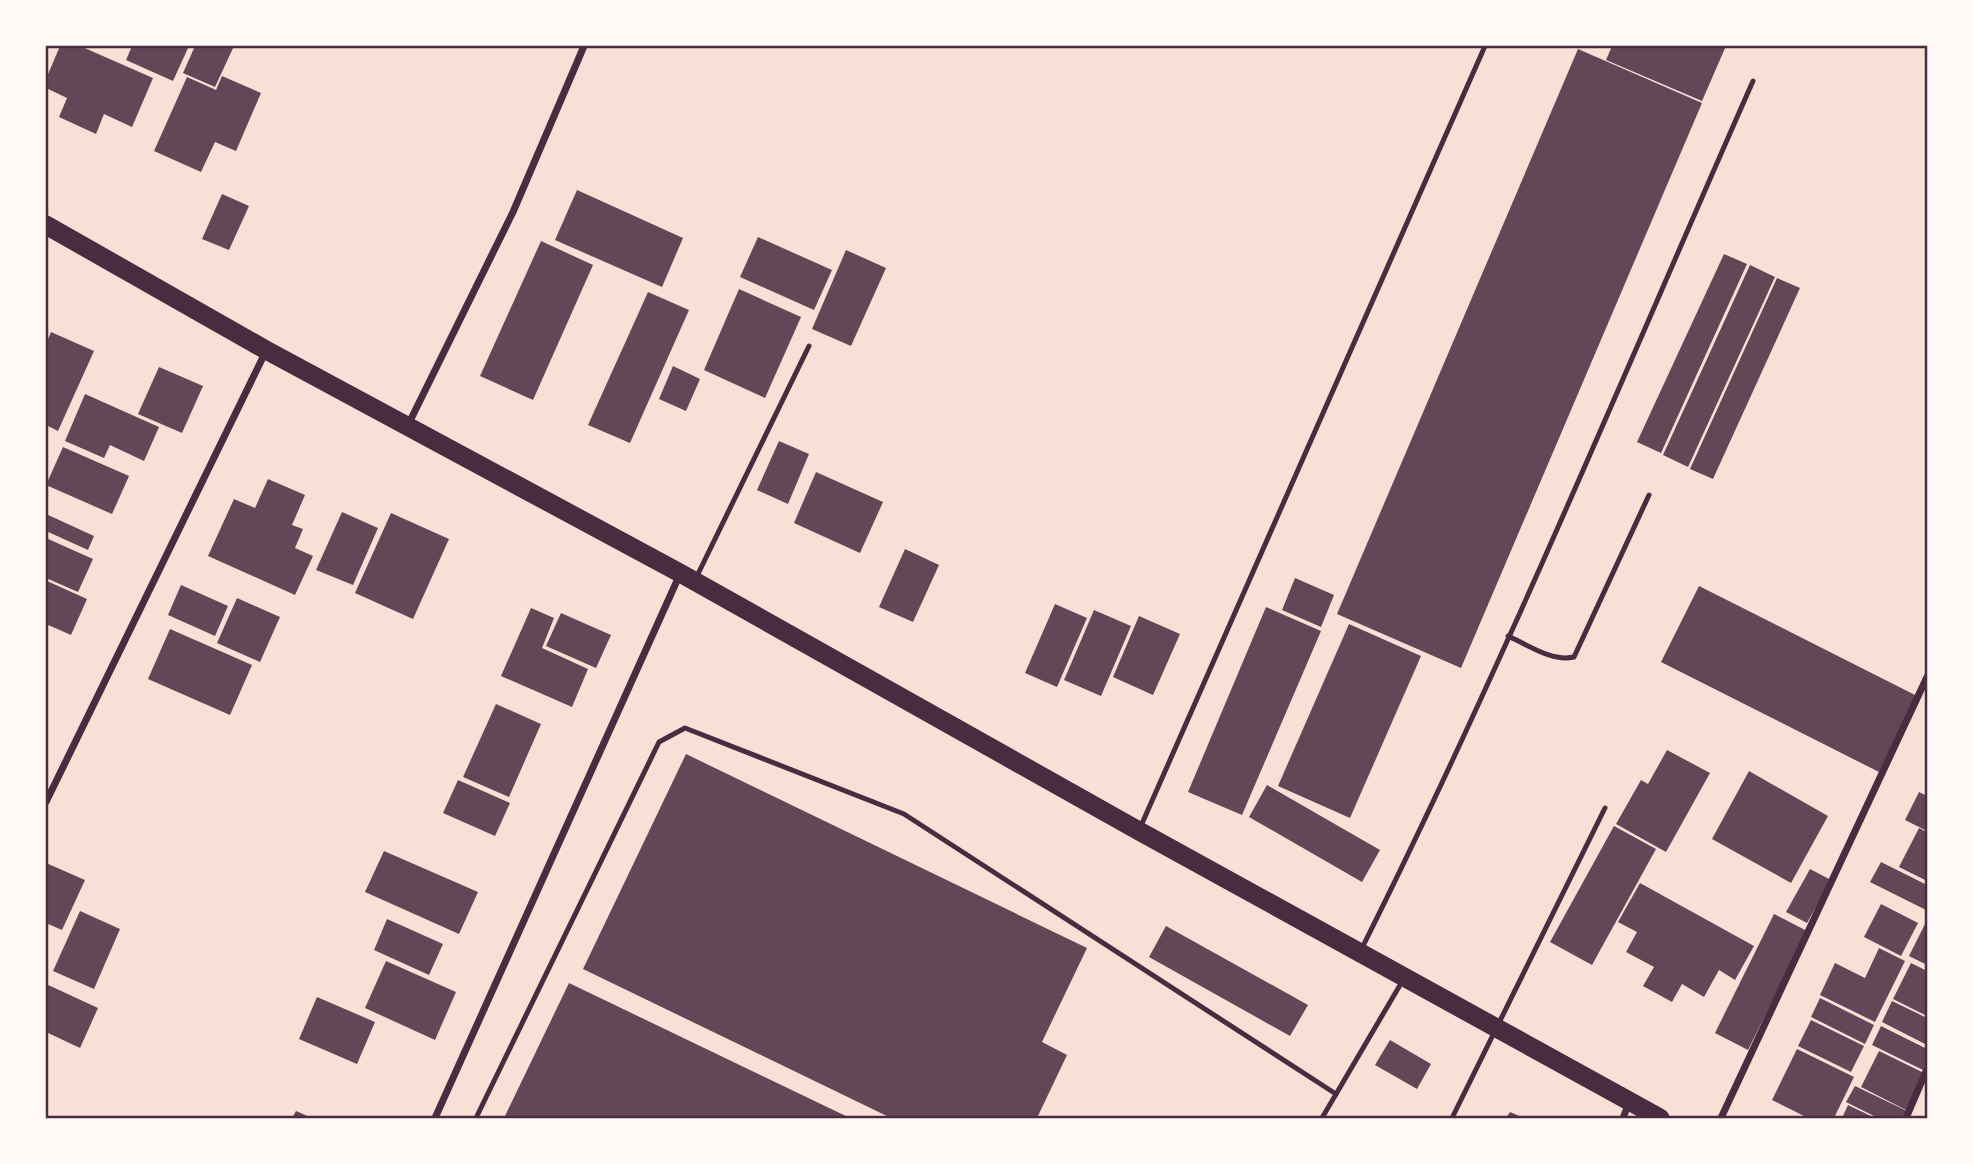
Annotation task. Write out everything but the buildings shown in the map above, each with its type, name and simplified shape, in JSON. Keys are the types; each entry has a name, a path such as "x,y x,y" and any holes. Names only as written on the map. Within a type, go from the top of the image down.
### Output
{"highway":[{"path":"46,225 266,350 687,578 1405,977 1496,1028 1626,1110 1660,1118"}],"street":[{"path":"407,427 513,212 584,46"},
{"path":"46,802 266,350"},
{"path":"435,1118 687,578"},
{"path":"1721,1118 1927,677"},
{"path":"1906,1118 1927,1069"}],"lane":[{"path":"1139,831 1485,46"},
{"path":"1360,953 1508,636 1752,80"},
{"path":"687,578 809,346"},
{"path":"1508,636 1556,657 1574,657 1649,495"},
{"path":"476,1118 659,742 685,728 904,814 1336,1094"},
{"path":"1451,1118 1605,808"},
{"path":"1322,1118 1405,977"}]}
